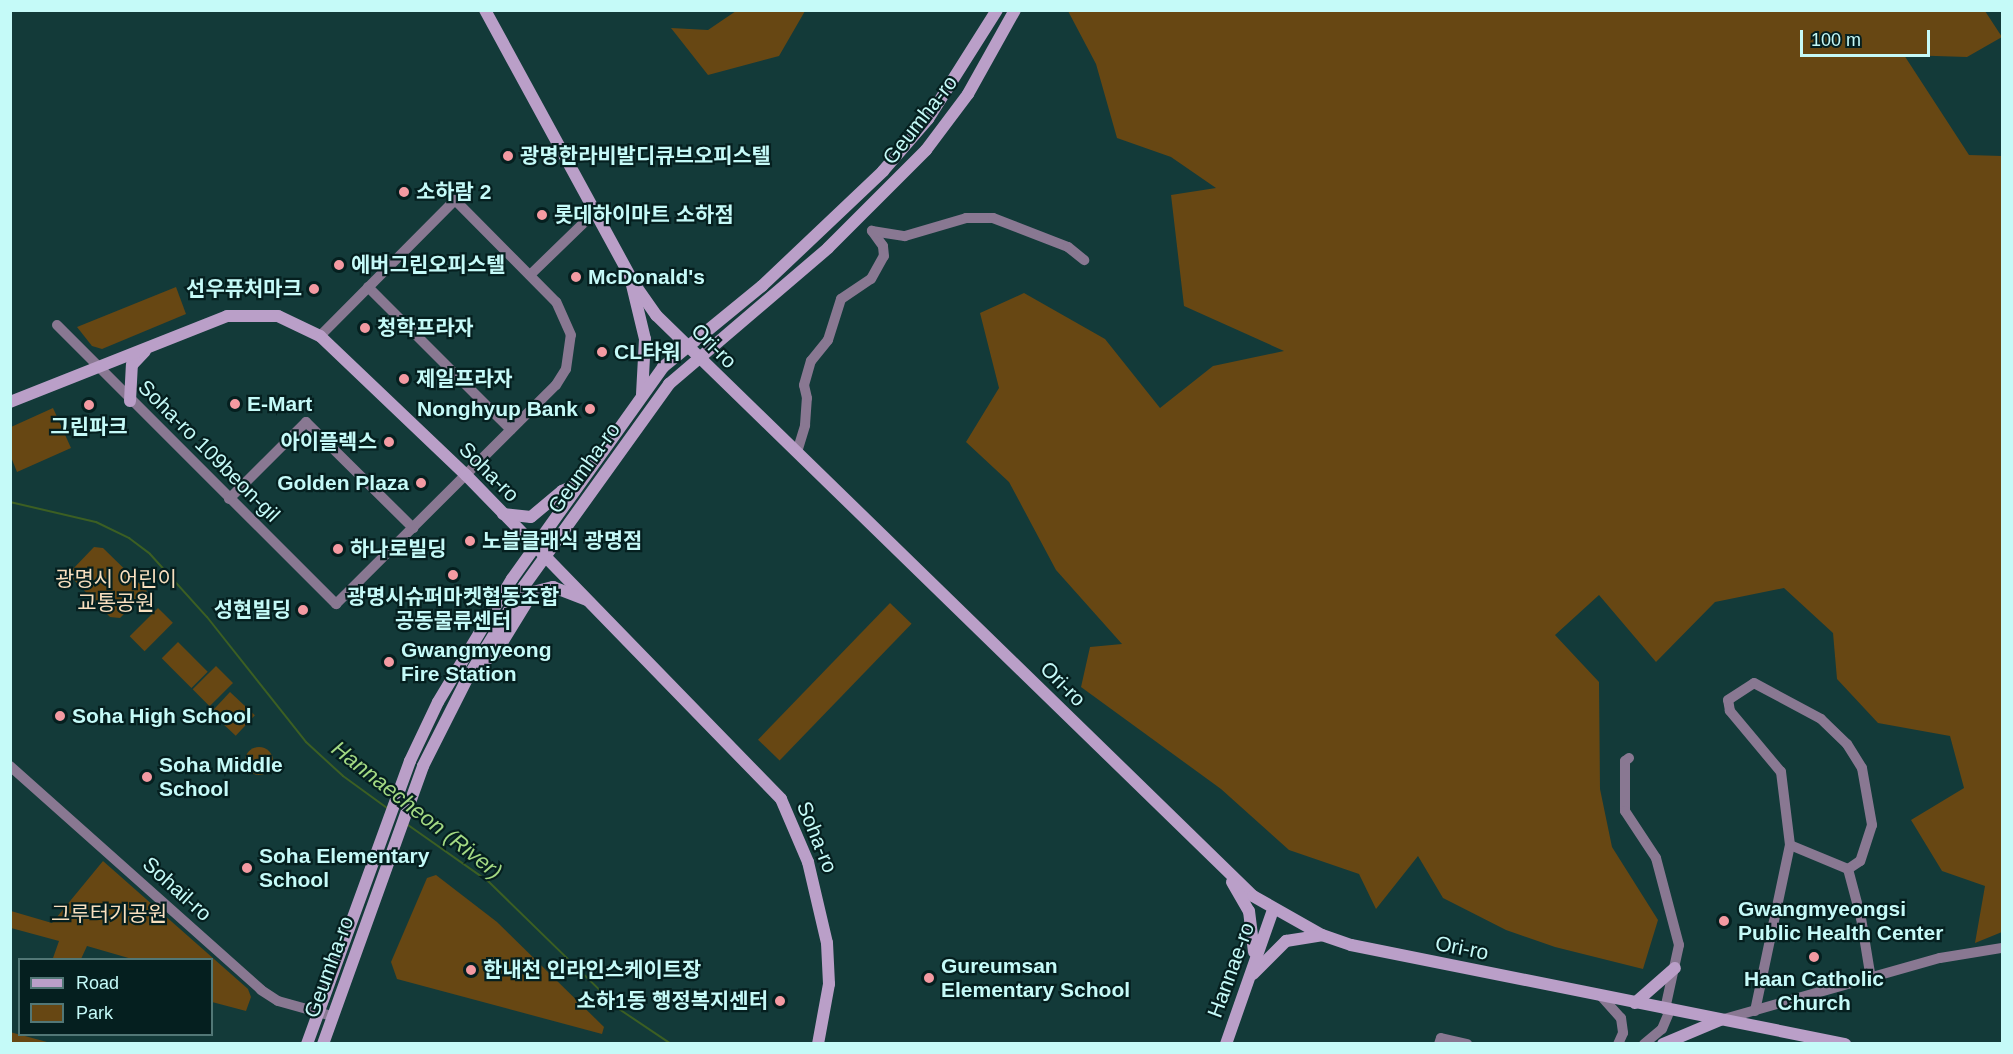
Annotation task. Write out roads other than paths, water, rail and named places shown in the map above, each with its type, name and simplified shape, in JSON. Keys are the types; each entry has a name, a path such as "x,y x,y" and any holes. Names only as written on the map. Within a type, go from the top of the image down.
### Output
{"main road":[{"name":"Ori-ro","path":"485,10 629,275 656,315 698,359 797,452 1229,875 1273,910 1322,935 1351,945 1814,1041 1845,1044"},
{"name":"Geumha-ro","path":"307,1044 383,831 438,702 535,546 663,367 839,215 904,148 955,80 997,10"},
{"name":"Geumha-ro","path":"323,1044 409,801 448,714 474,667 545,556 669,384 853,224 944,128 1015,10"},
{"path":"629,275 645,339 642,397"},
{"name":"Soha-ro","path":"10,402 150,346 239,314 278,316 320,336 465,475 767,781 791,819 821,902 827,943 829,984 818,1044"},
{"path":"130,401 132,365 150,346"},
{"path":"503,514 531,518 562,491 579,483"},
{"path":"474,667 495,654 533,592 553,587 588,600"},
{"path":"1229,875 1254,926 1255,947 1248,980"},
{"name":"Hannae-ro","path":"1226,1044 1273,910"},
{"path":"1248,980 1286,941 1322,935"},
{"path":"1635,1003 1675,968"},
{"path":"1663,1044 1720,1020"}],"street":[{"path":"229,499 306,422 412,528 556,385 570,350 571,335 564,315 530,275 454,200 320,336"},
{"path":"530,275 595,212"},
{"path":"853,224 872,231 905,236 966,218 993,218 1068,247 1084,260"},
{"path":"797,452 805,425 807,398 804,385 811,361 828,340 841,299 871,279 884,256 883,246 872,231"},
{"path":"368,287 512,430"},
{"name":"Soha-ro 109beon-gil","path":"57,325 96,367 336,604 412,528"},
{"path":"1755,1011 1774,934 1782,867 1790,846 1781,772 1730,711 1728,700 1754,683 1821,719 1847,744 1862,768 1872,825 1860,861 1848,869"},
{"path":"1629,758 1625,761 1623,802 1656,858 1679,945 1668,1009 1662,1029 1644,1044"},
{"name":"Sohail-ro","path":"12,769 261,990 278,1001 332,1017"},
{"path":"1790,846 1848,869"},
{"path":"1848,869 1861,918 1871,979"},
{"path":"1720,1020 1940,958 2002,948"},
{"path":"1601,996 1621,1018 1623,1033 1618,1044"},
{"path":"1439,1044 1441,1038 1467,1044"}],"waterway":[{"name":"Hannaecheon (River)","path":"10,502 96,522 129,538 150,554 207,617 306,742 343,776 387,808"},
{"name":"Hannaecheon (River)","path":"408,825 489,882 619,1009 671,1044"}],"place":[{"name":"광명한라비발디큐브오피스텔","path":"508,156"},
{"name":"소하람 2","path":"404,192"},
{"name":"롯데하이마트 소하점","path":"542,215"},
{"name":"에버그린오피스텔","path":"339,265"},
{"name":"McDonald's","path":"576,277"},
{"name":"선우퓨처마크","path":"314,289"},
{"name":"청학프라자","path":"365,328"},
{"name":"CL타워","path":"602,352"},
{"name":"제일프라자","path":"404,379"},
{"name":"E-Mart","path":"235,404"},
{"name":"그린파크","path":"89,405"},
{"name":"Nonghyup Bank","path":"590,409"},
{"name":"아이플렉스","path":"389,442"},
{"name":"Golden Plaza","path":"421,483"},
{"name":"노블클래식 광명점","path":"470,541"},
{"name":"하나로빌딩","path":"338,549"},
{"name":"광명시슈퍼마켓협동조합 공동물류센터","path":"453,575"},
{"name":"성현빌딩","path":"303,610"},
{"name":"Gwangmyeong Fire Station","path":"389,662"},
{"name":"Soha High School","path":"60,716"},
{"name":"Soha Middle School","path":"147,777"},
{"name":"Soha Elementary School","path":"247,868"},
{"name":"Gwangmyeongsi Public Health Center","path":"1724,921"},
{"name":"Haan Catholic Church","path":"1814,957"},
{"name":"한내천 인라인스케이트장","path":"471,970"},
{"name":"Gureumsan Elementary School","path":"929,978"},
{"name":"소하1동 행정복지센터","path":"780,1001"}],"park label":[{"name":"광명시 어린이 교통공원","path":"116,591"},
{"name":"그루터기공원","path":"109,914"}]}
